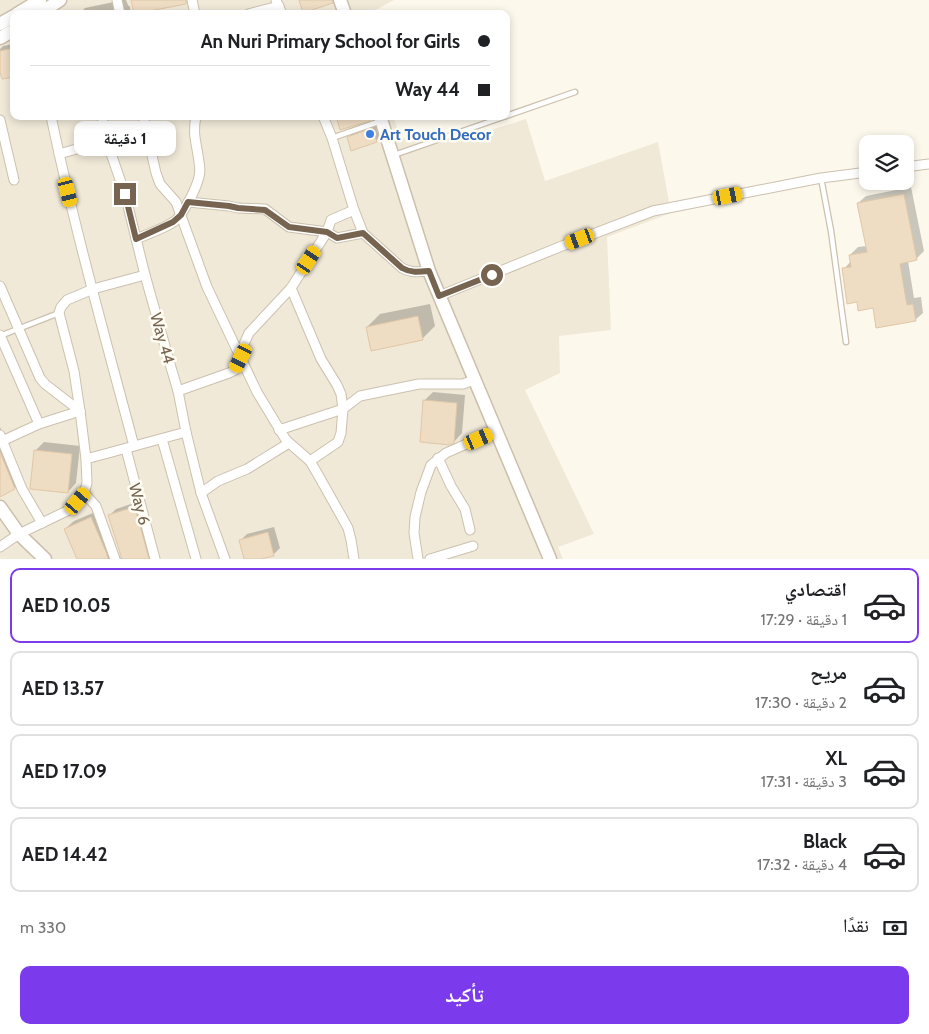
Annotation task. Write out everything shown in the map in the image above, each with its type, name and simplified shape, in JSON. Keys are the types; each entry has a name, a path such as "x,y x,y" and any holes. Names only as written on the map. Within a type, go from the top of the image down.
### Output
{"street":[{"path":"25,10 37,4 60,0"},
{"path":"264,10 279,6"},
{"path":"0,120 14,180"},
{"name":"Way 6","path":"51,120 93,289 155,559"},
{"name":"Way 44","path":"103,120 106,139 125,194 178,391 201,493 225,559"},
{"path":"144,120 160,184 176,202 207,287 257,392 289,443 310,461 348,528 354,559"},
{"path":"136,239 173,222 181,215 188,202 200,176 194,136 195,120"},
{"path":"325,120 363,233 402,268 415,272 429,271"},
{"path":"380,120 429,271 550,559"},
{"path":"58,154 106,139"},
{"path":"914,166 929,164"},
{"path":"439,296 654,211 821,178 859,173"},
{"path":"188,202 265,210 289,227 327,232 337,238 363,233"},
{"path":"178,391 236,370 249,333 290,288 327,232 331,220 354,210"},
{"path":"0,547 22,532 71,509 84,493 87,483 80,411 74,371 60,313 61,307 67,300 93,289 145,274"},
{"path":"0,286 40,378 80,411"},
{"path":"290,288 320,359 338,385 343,409 341,433 338,442 310,461"},
{"path":"0,336 39,424"},
{"path":"280,430 343,409 360,396 419,384 463,384 474,380"},
{"path":"42,523 22,489 1,438 80,411"},
{"path":"86,459 186,432"},
{"path":"418,559 414,533 416,517 421,492 431,465 446,453 496,432"},
{"path":"162,439 195,559"},
{"path":"201,493 218,481 247,469 289,443"},
{"path":"438,458 451,486 465,509 470,530"},
{"path":"84,493 96,506 116,559"},
{"path":"0,496 22,532"},
{"path":"0,507 45,559"},
{"path":"430,559 473,546"}],"lane":[{"path":"510,115 575,92"},
{"path":"332,138 377,120"},
{"path":"392,155 494,120"},
{"path":"821,178 831,231 846,342"},
{"path":"0,336 60,313"}],"shaded area":[{"path":"0,0 394,0 375,10 10,10 10,120 394,120 401,138 475,135 526,119 545,181 658,142 671,213 607,237 611,330 559,336 560,373 525,390 594,534 558,547 563,559 0,559"}],"building":[{"path":"131,0 186,0 186,4 155,10 133,10"},
{"path":"299,0 332,0 333,3 312,10 302,10"},
{"path":"10,49 10,78 2,79 0,51"},
{"path":"337,120 370,121 340,130"},
{"path":"372,128 377,142 351,151 347,137"},
{"path":"904,194 917,260 900,264 907,305 913,304 916,321 876,328 873,308 858,311 857,302 847,304 842,268 851,267 849,255 867,252 857,203"},
{"path":"418,316 423,340 371,351 366,327"},
{"path":"423,400 457,403 454,443 450,445 420,442"},
{"path":"34,450 72,454 68,493 30,489"},
{"path":"0,452 15,489 0,497"},
{"path":"134,507 149,559 122,559 108,515"},
{"path":"91,517 108,559 77,559 64,529"},
{"path":"268,532 274,556 261,559 244,559 239,540"}],"place":[{"name":"Art Touch Decor","path":"370,134"}],"route":[{"path":"125,194 136,239 173,222 181,215 188,202 229,206 265,210 289,227 327,232 337,238 363,233 402,268 415,272 429,271 439,296 492,275"}]}
